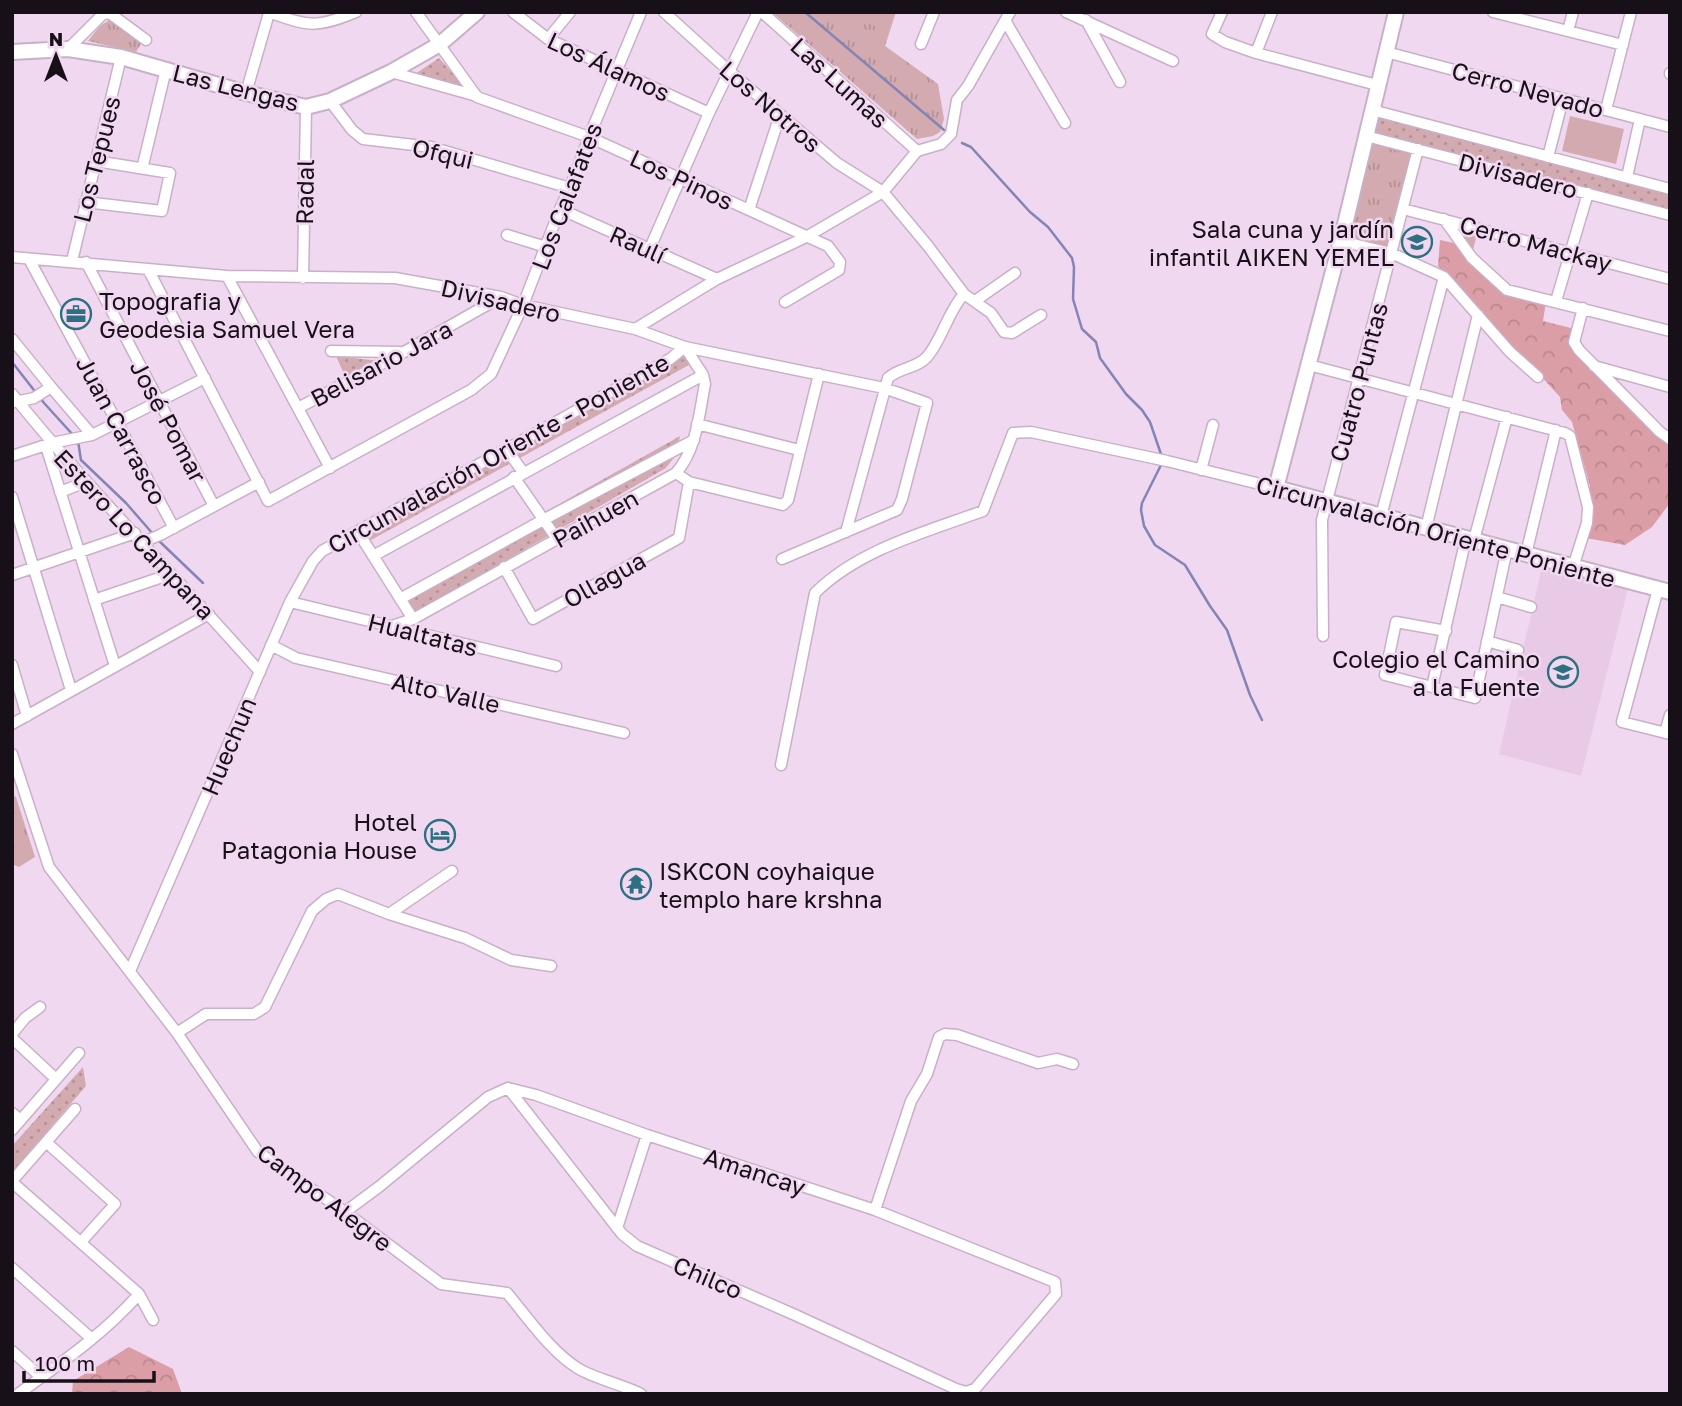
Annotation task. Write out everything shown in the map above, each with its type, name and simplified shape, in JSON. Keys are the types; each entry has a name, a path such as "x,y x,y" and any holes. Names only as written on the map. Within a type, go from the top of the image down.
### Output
{"street":[{"path":"246,93 268,12 301,24 328,24 356,12"},
{"path":"416,12 477,97"},
{"name":"Las Lengas","path":"12,52 68,49 121,57 246,93 306,107 330,101 391,72 440,44 477,12"},
{"name":"Los Álamos","path":"513,12 548,40 709,113"},
{"path":"548,40 570,12"},
{"name":"Los Calafates","path":"259,482 268,501 471,390 491,374 523,306 640,12"},
{"name":"Los Notros","path":"664,12 837,163 883,192 964,294"},
{"path":"650,248 709,113 760,12"},
{"name":"Las Lumas","path":"760,12 918,151"},
{"path":"921,44 934,12"},
{"path":"1066,12 1173,61"},
{"path":"1222,12 1212,34 1224,42 1377,85"},
{"path":"1256,53 1272,12"},
{"path":"1276,488 1341,241 1396,12"},
{"path":"1493,12 1514,15 1623,45"},
{"path":"1568,31 1573,12"},
{"path":"1606,110 1631,12"},
{"path":"68,49 102,15 109,13 146,40"},
{"path":"635,329 717,279 806,237 883,192 918,151 941,145 951,134 957,100 1008,17"},
{"path":"1008,17 1065,123"},
{"path":"1085,20 1120,82"},
{"name":"Cerro Nevado","path":"1386,52 1670,127"},
{"name":"Los Tepues","path":"72,261 121,57"},
{"path":"144,165 166,69"},
{"name":"Los Pinos","path":"391,72 477,97 589,137 828,246 840,267 835,273 785,303"},
{"path":"1548,157 1563,99"},
{"name":"Ofqui","path":"330,101 352,130 363,139 431,147 570,188"},
{"name":"Radal","path":"303,278 306,107"},
{"name":"Divisadero","path":"1372,110 1670,189"},
{"path":"749,210 780,115"},
{"path":"1627,177 1640,119"},
{"name":"Divisadero","path":"1366,136 1670,215"},
{"name":"Cuatro Puntas","path":"1323,636 1322,520 1418,149"},
{"path":"85,202 162,211 170,173 96,161"},
{"path":"1556,301 1588,193"},
{"name":"Raulí","path":"560,209 717,279"},
{"name":"Cerro Mackay","path":"1403,209 1670,279"},
{"path":"1444,219 1472,257 1507,290 1670,331"},
{"path":"507,235 546,247"},
{"path":"1341,241 1391,253 1444,277 1510,352 1538,377"},
{"name":"Divisadero","path":"12,257 228,276 395,278 501,298 523,306 635,329"},
{"name":"Juan Carrasco","path":"29,259 174,528"},
{"name":"José Pomar","path":"86,262 214,506"},
{"path":"145,542 259,482 148,269"},
{"path":"975,301 1015,273"},
{"path":"228,276 330,468"},
{"path":"1381,516 1444,277"},
{"path":"782,559 846,532 884,388 891,375 913,367 929,355 952,308 964,294 991,313 1004,332 1009,334 1041,315"},
{"name":"Belisario Jara","path":"298,408 501,298"},
{"path":"1583,308 1574,342 1593,366 1670,439"},
{"path":"1426,528 1478,314"},
{"name":"Circunvalación Oriente - Poniente","path":"635,329 685,347 884,388 928,403 897,510 846,532"},
{"path":"12,338 42,392 88,435"},
{"path":"685,347 703,375 705,384 694,440 687,461 676,472 689,482 783,505 788,500 819,374"},
{"name":"Circunvalación Oriente - Poniente","path":"313,561 322,551 670,359 685,347"},
{"path":"331,351 404,352"},
{"path":"1309,365 1556,430 1570,436 1588,507 1587,523 1573,566"},
{"path":"1593,366 1670,387"},
{"path":"373,556 703,375"},
{"path":"12,456 72,440 118,423 205,378"},
{"path":"14,400 42,392"},
{"name":"Estero Lo Campana","path":"14,400 49,445 145,542 260,672"},
{"path":"1432,687 1470,539 1507,417"},
{"path":"697,424 799,450"},
{"path":"1202,470 1213,425"},
{"path":"1526,554 1556,430"},
{"name":"Circunvalación Oriente Poniente","path":"781,765 815,593 833,575 904,539 982,511 1013,433 1031,432 1167,461 1666,589"},
{"path":"400,599 694,440"},
{"path":"49,445 60,492 115,666"},
{"path":"507,450 543,520 557,539"},
{"name":"Paihuen","path":"392,626 414,618 676,472"},
{"path":"60,492 86,482"},
{"name":"Ollagua","path":"504,567 533,619 679,538 689,482"},
{"path":"12,497 71,690"},
{"path":"358,532 414,618"},
{"path":"12,575 135,533"},
{"path":"1446,631 1396,622 1385,675 1475,698 1507,549"},
{"name":"Huechun","path":"130,971 290,602 313,561"},
{"path":"94,600 171,574"},
{"path":"1666,589 1622,722 1667,734 1670,715"},
{"path":"1497,597 1531,607"},
{"name":"Hualtatas","path":"290,602 556,666"},
{"path":"12,724 209,614"},
{"path":"1487,640 1518,650"},
{"name":"Alto Valle","path":"271,645 296,658 624,733"},
{"path":"12,665 27,716"},
{"name":"Campo Alegre","path":"12,754 16,781 49,867 177,1032 258,1152 345,1212 441,1284 507,1293 540,1334 580,1370 622,1384 641,1394"},
{"path":"389,914 452,871"},
{"path":"177,1032 206,1014 254,1014 265,1007 312,911 326,899 338,894 389,914 465,938 511,960 551,966"},
{"path":"40,1007 25,1018 12,1036 56,1079"},
{"path":"875,1210 911,1101 927,1074 939,1037 945,1034 957,1035 1038,1063 1057,1059 1073,1065"},
{"path":"12,1130 16,1116 56,1079 79,1053"},
{"path":"345,1212 488,1097 508,1088"},
{"name":"Amancay","path":"508,1088 536,1095 647,1135 875,1210 1055,1282 1056,1294 1051,1301 975,1389 966,1392"},
{"name":"Chilco","path":"508,1088 617,1228 637,1246 966,1392"},
{"path":"75,1109 12,1181 139,1294 153,1320"},
{"path":"617,1228 647,1135"},
{"path":"46,1142 115,1204 81,1242"},
{"path":"12,1268 92,1339"},
{"path":"18,1394 92,1339 139,1294"},
{"path":"12,1351 41,1377"}],"shaded area":[{"name":"Colegio el Camino a la Fuente","path":"1542,567 1628,589 1581,776 1499,754"}],"green space":[{"path":"772,12 896,12 885,46 938,84 944,119 940,132 917,139"},
{"path":"855,12 881,12 887,15 881,29 853,17"},
{"path":"111,19 142,42 136,52 88,41 100,26"},
{"path":"439,58 468,91 415,74"},
{"path":"1375,115 1670,191 1670,212 1370,133"},
{"path":"1570,116 1624,129 1616,164 1562,151"},
{"path":"1368,141 1414,153 1389,249 1346,238"},
{"path":"1450,223 1478,230 1472,254"},
{"path":"1440,240 1458,244 1504,291 1546,302 1543,321 1575,329 1572,343 1670,441 1670,503 1652,527 1625,545 1580,537 1590,486 1572,422 1562,410 1560,397 1506,345 1438,266"},
{"path":"683,351 689,365 371,540 362,527"},
{"path":"336,356 389,362 348,383"},
{"path":"680,436 676,455 666,468 411,615 399,594"},
{"path":"12,795 16,797 35,857 19,867 12,864"},
{"path":"83,1067 86,1086 12,1172 12,1146"},
{"path":"129,1347 173,1369 182,1394 72,1394 73,1381"}],"waterway":[{"path":"805,12 944,130"},
{"path":"962,143 971,147 1030,212 1048,227 1072,258 1073,299 1082,329 1096,342 1100,358 1150,422 1162,457"},
{"path":"12,362 74,436"},
{"path":"78,441 81,460 126,503 153,534"},
{"path":"1162,463 1142,503 1144,526 1155,545 1185,565 1227,630 1250,695 1262,720"},
{"path":"157,539 203,583"}],"place":[{"name":"Sala cuna y jardín infantil AIKEN YEMEL","path":"1417,242"},
{"name":"Topografia y Geodesia Samuel Vera","path":"76,314"},
{"name":"Colegio el Camino a la Fuente","path":"1563,672"},
{"name":"Hotel Patagonia House","path":"440,835"},
{"name":"ISKCON coyhaique templo hare krshna","path":"636,884"}]}
